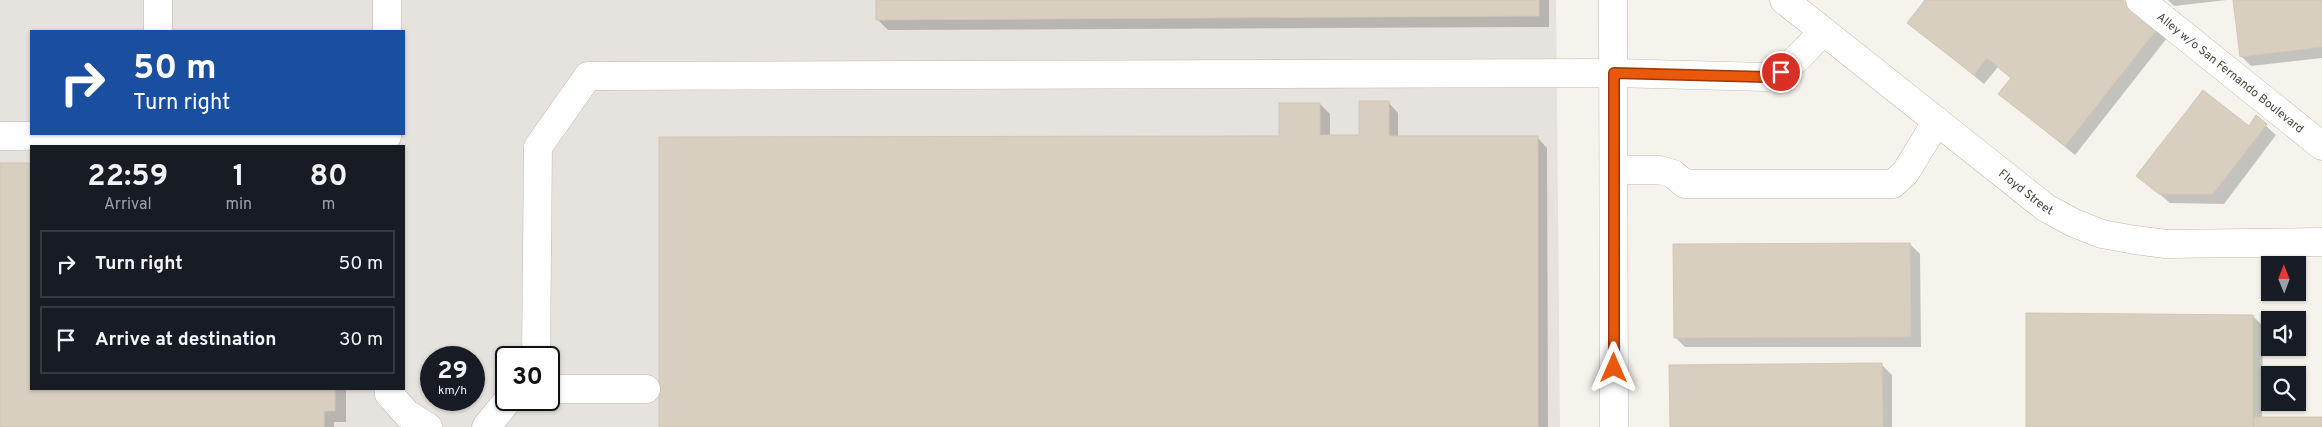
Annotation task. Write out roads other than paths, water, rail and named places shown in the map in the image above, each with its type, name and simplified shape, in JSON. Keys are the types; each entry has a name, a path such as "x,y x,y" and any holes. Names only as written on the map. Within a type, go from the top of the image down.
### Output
{"street":[{"path":"158,0 158,30"},
{"path":"387,0 387,30"},
{"path":"1613,0 1614,427"},
{"name":"Floyd Street","path":"1784,0 2046,208 2074,223 2102,234 2166,244 2322,242"},
{"name":"Alley w/o San Fernando Boulevard","path":"2140,0 2322,146"},
{"path":"536,346 538,147 588,76 1614,73 1766,77 1781,72 1794,62 1823,31"},
{"path":"1614,170 1660,170 1673,174 1685,184 1893,184 1904,173 1938,121"},
{"path":"0,136 80,135"},
{"path":"217,135 388,138"},
{"path":"560,390 646,389"},
{"path":"389,390 389,394 407,414 428,427"},
{"path":"486,427 499,411"}]}
